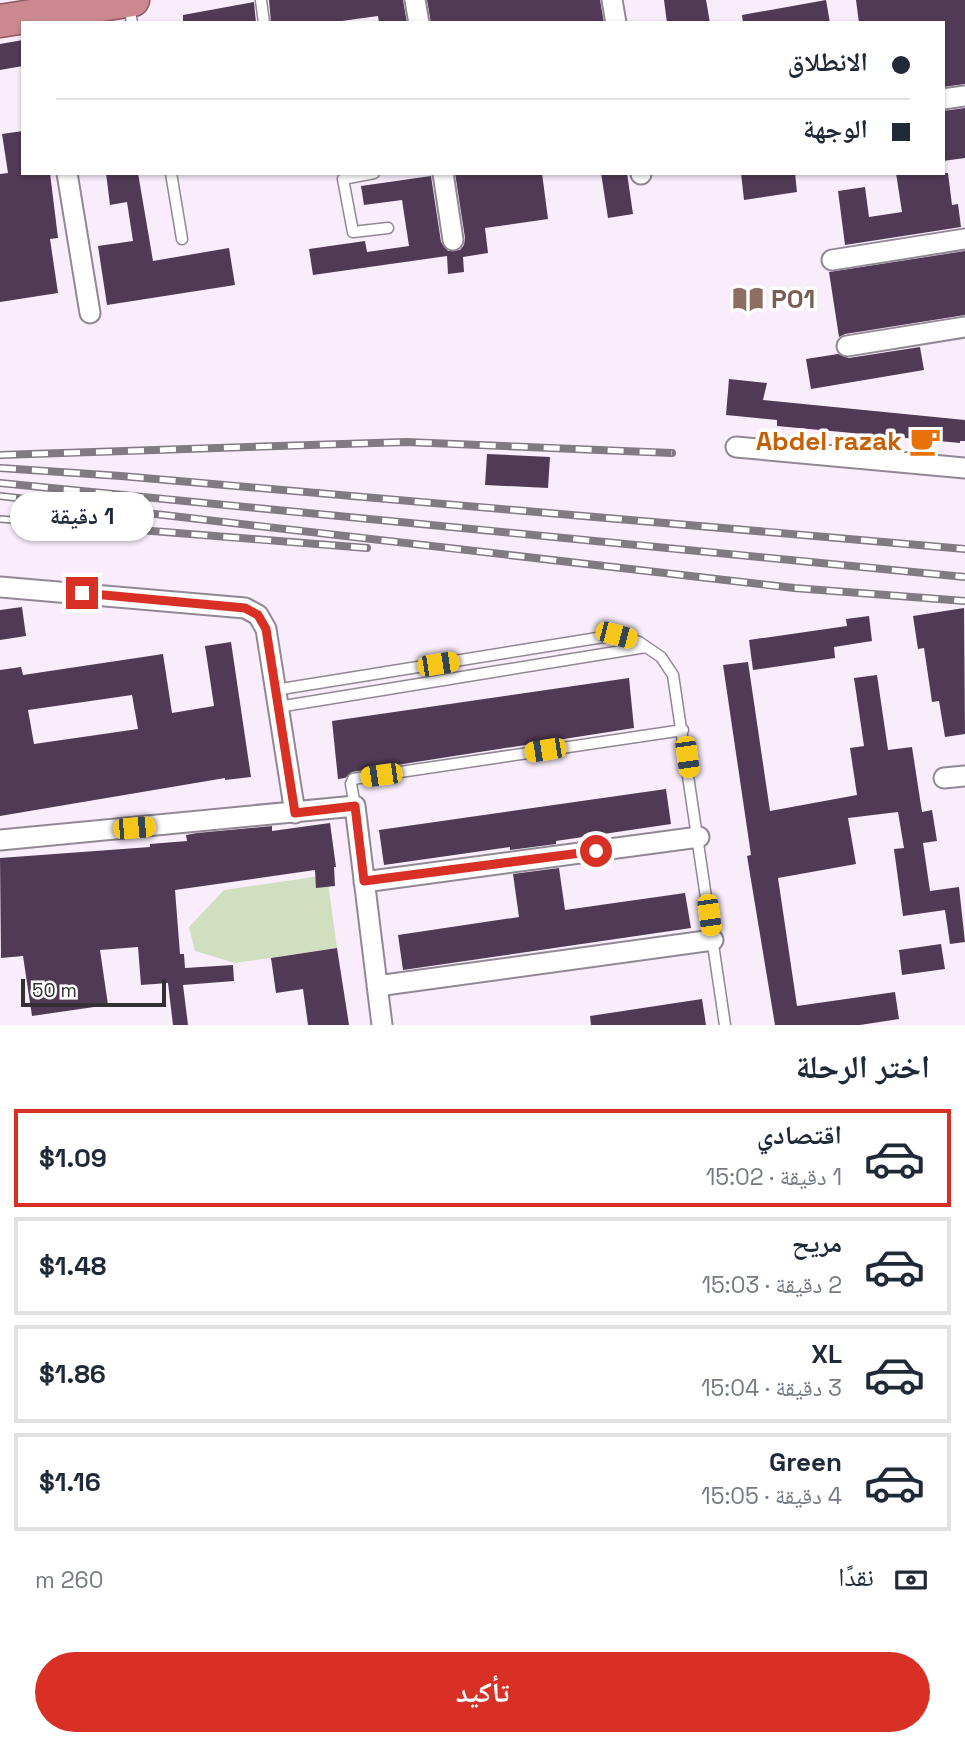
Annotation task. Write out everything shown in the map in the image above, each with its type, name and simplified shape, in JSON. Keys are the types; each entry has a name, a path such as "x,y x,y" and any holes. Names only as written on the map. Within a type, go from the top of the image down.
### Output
{"highway":[{"path":"0,20 117,1"}],"street":[{"path":"415,0 419,21"},
{"path":"612,0 616,21"},
{"path":"945,99 965,96"},
{"path":"67,175 90,313"},
{"path":"443,175 453,240"},
{"path":"832,260 965,239"},
{"path":"847,346 965,327"},
{"path":"736,447 965,468"},
{"path":"0,587 245,608 258,615 266,629 295,813"},
{"path":"944,778 965,776"},
{"path":"0,840 355,806 382,1025"},
{"path":"364,881 699,837"},
{"path":"377,986 713,940"}],"lane":[{"path":"261,0 264,21"},
{"path":"117,1 131,21"},
{"path":"171,175 181,239"},
{"path":"364,175 343,179 354,232 388,229"},
{"path":"277,699 616,635 639,642 662,657 673,675 683,730 725,1025"},
{"path":"277,699 646,647"},
{"path":"355,806 351,784 353,779 683,730"}],"green space":[{"path":"327,875 337,948 235,963 195,951 189,927 224,890"}],"building":[{"path":"269,0 403,0 407,21 379,21 378,16 342,21 271,21"},
{"path":"427,0 600,0 604,21 431,21"},
{"path":"664,0 706,0 710,21 667,21"},
{"path":"826,0 830,21 743,21 742,15"},
{"path":"856,0 965,0 965,84 945,87 945,21 859,21"},
{"path":"254,2 256,21 183,21 183,15"},
{"path":"21,40 21,66 0,70 0,44"},
{"path":"965,108 965,158 945,161 945,111"},
{"path":"21,131 21,175 50,175 58,238 50,239 58,293 0,302 0,174 8,173 2,134"},
{"path":"948,173 952,205 958,204 961,227 845,245 838,191 865,187 869,217 902,212 896,175"},
{"path":"106,175 138,175 153,261 229,248 235,285 107,305 98,246 133,241 127,202 110,205"},
{"path":"455,175 542,175 548,219 485,228 488,253 463,257 464,272 448,274 447,256 313,275 309,249 365,241 367,252 409,246 402,200 364,205 361,186 431,176 441,242 448,251 460,250 465,238"},
{"path":"601,175 627,175 633,214 608,218"},
{"path":"741,175 795,175 797,192 744,200"},
{"path":"965,251 965,315 839,337 829,272"},
{"path":"920,347 924,370 811,389 806,359 838,354 849,358"},
{"path":"729,379 767,383 763,400 965,420 965,441 960,443 777,426 777,420 726,415"},
{"path":"487,454 550,457 548,488 485,485"},
{"path":"22,607 26,636 0,640 0,610"},
{"path":"964,608 965,734 945,737 939,701 932,702 924,648 918,649 913,616"},
{"path":"869,616 872,641 834,647 835,658 753,670 749,640 847,626 846,619"},
{"path":"231,642 251,777 225,778 0,816 0,670 21,667 23,675 163,654 172,713 214,706 205,646","holes":["132,695 138,729 34,744 28,710"]},
{"path":"748,662 770,811 857,795 850,748 864,746 854,678 877,675 888,750 912,747 922,812 932,810 937,841 923,843 930,891 959,887 965,942 950,944 945,910 903,916 894,849 904,848 898,812 848,818 856,864 778,878 797,1006 895,992 899,1019 860,1025 775,1025 747,856 751,855 723,665"},
{"path":"629,678 634,728 352,772 345,778 338,779 332,721"},
{"path":"666,789 671,824 556,841 556,844 510,850 510,847 384,865 379,830"},
{"path":"330,823 336,867 335,886 316,888 315,870 175,890 180,954 184,954 185,968 233,965 234,981 183,985 188,1025 173,1025 168,983 141,985 138,947 100,950 108,1005 32,1016 23,956 1,958 0,858 150,847 150,844 187,841 186,835 197,833 272,826 272,831"},
{"path":"559,868 565,910 685,893 691,928 403,970 398,935 519,917 513,874"},
{"path":"941,944 945,969 902,975 899,950"},
{"path":"337,948 349,1025 308,1025 303,989 276,993 271,958"},
{"path":"702,999 706,1025 591,1025 590,1016"}],"railway":[{"path":"0,455 406,442 672,453"},
{"path":"0,468 121,476 965,549"},
{"path":"0,483 965,577"},
{"path":"0,496 794,588 965,601"},
{"path":"0,519 367,548"}],"place":[{"name":"P01","path":"748,299"},
{"name":"Abdel razak","path":"925,441"}],"route":[{"path":"82,593 245,608 258,615 266,629 295,813 355,806 364,881 596,851"}]}
